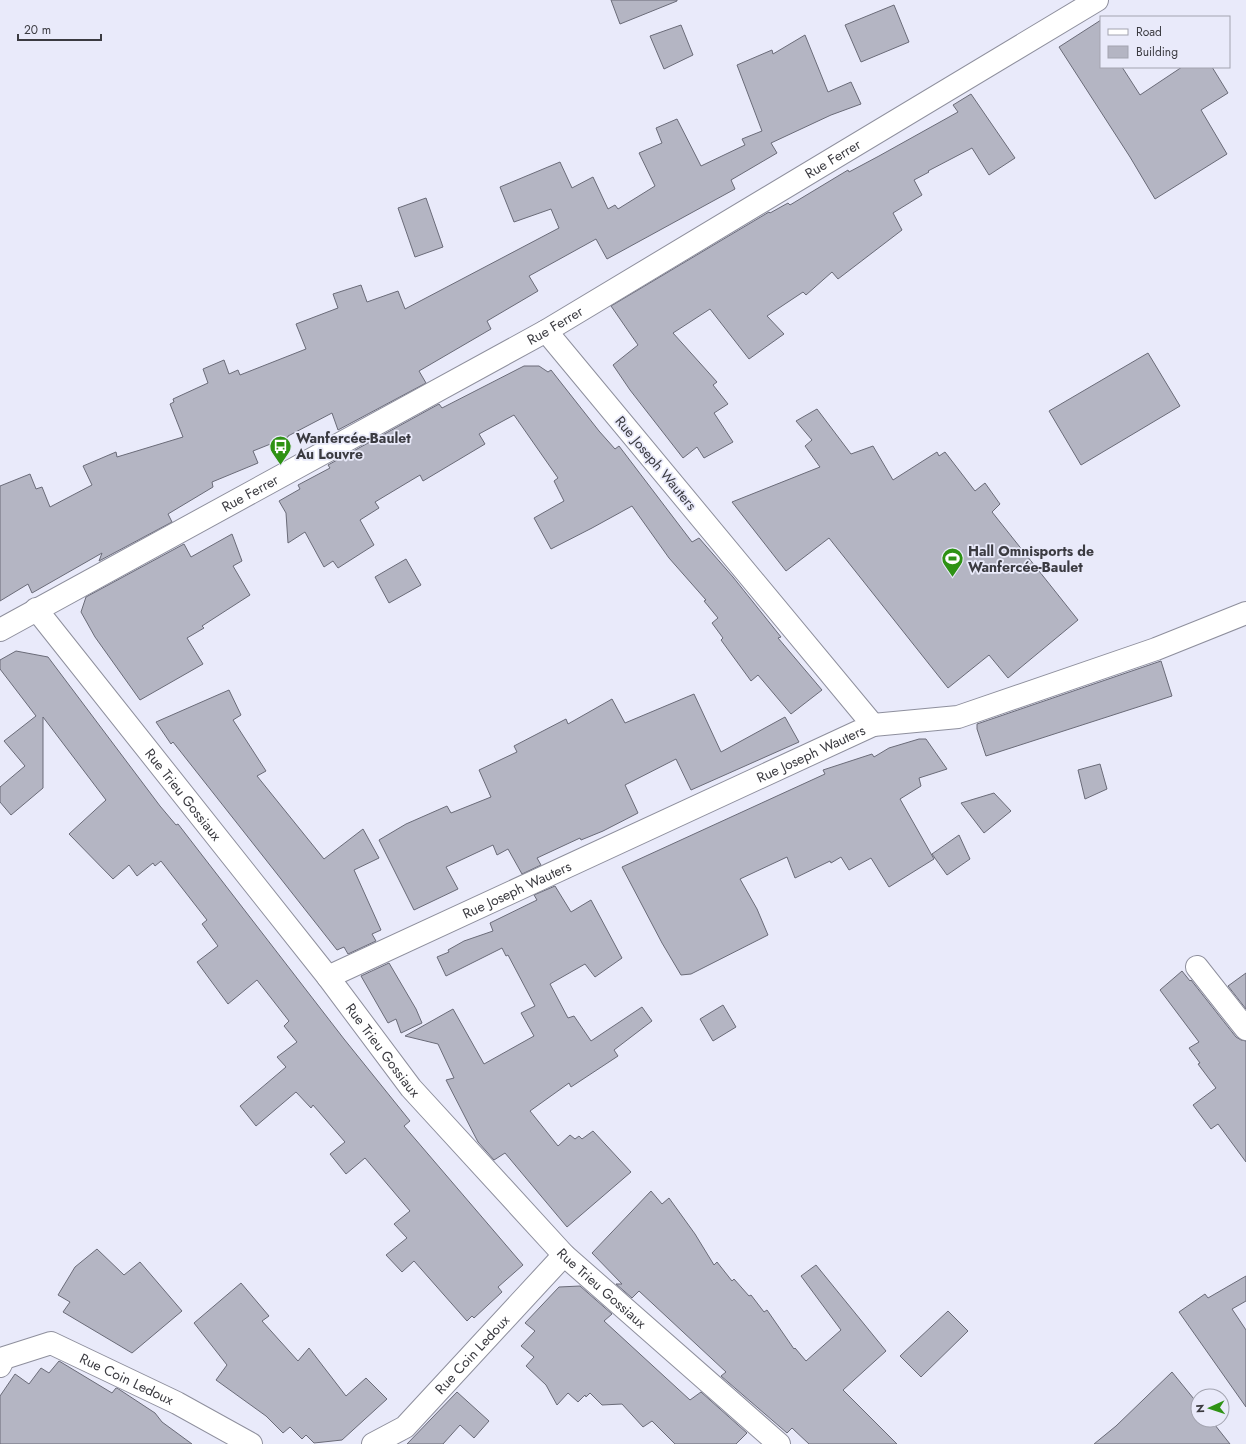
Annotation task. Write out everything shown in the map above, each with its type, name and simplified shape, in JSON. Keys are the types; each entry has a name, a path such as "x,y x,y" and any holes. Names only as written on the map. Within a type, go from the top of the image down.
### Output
{"street":[{"name":"Rue Ferrer","path":"0,630 546,330 1097,0"},
{"name":"Rue Joseph Wauters","path":"328,977 873,725 546,330"},
{"name":"Rue Trieu Gossiaux","path":"36,609 328,977 411,1088 564,1255 780,1444"},
{"path":"873,725 958,717 1156,649 1246,613"},
{"path":"1196,967 1246,1029"},
{"name":"Rue Coin Ledoux","path":"373,1444 405,1427 564,1255"},
{"name":"Rue Coin Ledoux","path":"0,1366 4,1358 51,1343 177,1403 251,1444"}],"building":[{"path":"611,0 677,0 677,1 620,24"},
{"path":"894,5 909,42 861,62 845,25"},
{"path":"1100,21 1100,68 1123,68 1140,95 1180,68 1213,68 1228,93 1201,110 1227,154 1155,199 1130,157 1059,47"},
{"path":"681,25 693,55 664,69 650,36"},
{"path":"805,35 828,92 851,82 861,104 831,115 771,143 777,153 731,180 735,189 607,259 596,239 529,276 538,291 487,321 491,329 419,371 426,383 338,430 332,413 288,437 253,451 258,463 212,482 213,487 168,514 172,522 99,561 102,553 32,593 28,584 0,601 0,486 30,474 36,489 42,487 50,507 92,485 83,466 116,452 117,457 183,437 170,404 174,402 173,399 208,383 203,369 224,360 229,374 238,370 240,375 306,349 296,324 338,308 333,294 361,285 367,302 398,291 405,309 559,228 551,209 514,222 500,187 560,162 572,188 593,177 608,209 615,205 618,209 655,186 639,153 662,143 656,128 677,119 701,166 745,145 742,139 762,131 737,65 772,50 773,54"},
{"path":"971,94 1015,158 989,175 972,148 914,180 922,195 893,213 902,230 838,279 832,272 806,295 803,292 767,316 784,334 749,359 710,309 673,333 717,382 713,385 728,404 714,413 733,442 704,458 697,447 683,458 630,390 613,365 638,345 611,306 769,212 770,213 788,203 790,205 848,170 849,172 958,112 953,105"},
{"path":"426,198 443,247 415,257 398,208"},
{"path":"1148,353 1180,406 1081,465 1049,411"},
{"path":"524,366 539,366 548,372 551,370 615,449 619,446 692,542 699,538 733,577 781,637 778,638 822,690 791,714 758,675 751,681 721,640 723,638 712,623 718,618 704,601 706,600 669,558 632,506 551,549 534,518 564,501 554,481 558,478 514,415 479,434 485,444 423,481 420,475 375,502 379,508 360,520 374,545 338,568 333,561 324,567 305,532 288,543 286,513 279,501 300,489 298,485 330,468 328,465 439,404 442,408"},
{"name":"Hall Omnisports de Wanfercée-Baulet","path":"817,409 851,454 873,446 893,480 937,452 939,456 945,452 975,491 985,483 1000,504 992,512 1078,620 1008,678 989,655 948,688 829,538 786,571 732,502 820,467 805,446 812,440 796,421"},
{"path":"232,534 242,561 233,566 250,595 202,626 204,628 187,638 203,664 140,700 95,637 81,612 86,597 184,544 191,557"},
{"path":"406,559 421,585 389,603 375,577"},
{"path":"16,651 48,657 160,806 176,825 178,824 344,1039 410,1121 404,1126 523,1265 498,1287 502,1292 474,1318 472,1316 467,1321 414,1261 402,1272 386,1255 407,1238 394,1224 410,1211 365,1158 346,1174 330,1154 345,1142 313,1105 311,1108 296,1092 256,1126 240,1106 286,1067 277,1057 297,1042 284,1026 289,1021 257,980 228,1004 197,962 218,946 202,924 207,920 161,861 155,866 153,863 137,876 129,865 113,879 69,834 106,800 43,717 43,788 11,815 0,802 0,787 25,766 4,741 36,716 0,669 0,660"},
{"path":"1161,661 1172,696 986,756 977,729 977,724"},
{"path":"229,690 241,715 233,720 266,771 257,776 324,859 363,829 379,858 354,870 381,930 372,934 376,941 348,954 344,947 337,950 173,742 171,744 156,722"},
{"path":"694,694 721,752 785,717 799,742 691,790 676,759 625,785 638,813 603,831 581,840 580,838 537,858 541,865 522,874 508,849 497,855 493,845 446,867 458,889 414,910 379,840 406,824 447,806 451,813 491,797 479,770 517,752 514,746 566,719 568,724 612,699 625,723"},
{"path":"919,739 926,739 947,769 919,778 921,786 900,799 934,859 889,887 871,858 849,870 841,857 831,863 830,861 795,878 787,857 740,879 757,909 768,935 691,974 681,975 662,943 622,867 825,774 823,770 872,754 874,757 889,748"},
{"path":"1100,764 1107,789 1085,799 1078,770"},
{"path":"994,793 1011,811 984,833 961,803"},
{"path":"959,835 970,859 947,875 932,854"},
{"path":"555,886 571,912 591,900 622,958 595,977 585,964 550,984 568,1018 574,1016 591,1041 642,1007 652,1021 614,1050 618,1056 571,1087 569,1083 530,1111 558,1146 570,1135 575,1139 579,1136 582,1139 593,1131 631,1172 567,1227 505,1153 494,1160 478,1142 446,1080 454,1078 438,1044 405,1036 453,1009 484,1064 534,1036 521,1013 535,1006 508,955 506,956 502,948 446,976 437,957 449,952 448,950 464,941 493,931 490,923 537,900 534,895"},
{"path":"389,963 416,1009 422,1023 401,1033 396,1019 388,1023 361,976"},
{"path":"1182,971 1190,981 1191,980 1236,1037 1246,1041 1246,1162 1218,1124 1211,1129 1193,1105 1216,1088 1198,1064 1200,1063 1189,1048 1199,1042 1160,990"},
{"path":"1246,973 1246,1009 1228,986"},
{"path":"723,1005 736,1027 713,1041 700,1019"},
{"path":"651,1191 662,1204 669,1198 695,1234 714,1265 717,1262 732,1281 734,1279 749,1296 751,1295 764,1312 767,1310 794,1349 795,1348 806,1361 841,1330 801,1276 816,1265 886,1351 843,1390 897,1444 809,1444 792,1428 787,1433 721,1376 726,1372 639,1291 632,1298 616,1284 622,1284 592,1253"},
{"path":"97,1249 124,1275 140,1262 182,1311 132,1353 63,1312 70,1302 58,1295 75,1267"},
{"path":"1246,1276 1246,1301 1232,1309 1246,1330 1246,1407 1179,1312 1205,1294 1208,1298"},
{"path":"241,1283 269,1316 262,1321 298,1361 309,1348 346,1396 366,1378 387,1399 342,1440 314,1443 306,1435 302,1439 290,1427 283,1433 266,1416 216,1380 227,1365 194,1323"},
{"path":"580,1286 612,1314 604,1321 690,1400 701,1392 747,1433 736,1444 675,1444 652,1421 643,1427 622,1404 602,1405 590,1393 586,1397 585,1395 578,1402 568,1393 557,1405 546,1385 526,1366 534,1357 521,1346 535,1331 525,1323 559,1287"},
{"path":"948,1311 968,1331 921,1377 900,1356"},
{"path":"59,1361 112,1393 117,1388 155,1413 162,1422 192,1444 0,1444 0,1396 15,1374 29,1384 41,1368 49,1373"},
{"path":"1172,1372 1190,1394 1190,1428 1217,1428 1230,1444 1094,1444 1116,1426"},
{"path":"457,1392 489,1421 474,1438 460,1425 443,1444 407,1444"}],"place":[{"name":"Wanfercée-Baulet Au Louvre","path":"280,466"},
{"name":"Hall Omnisports de Wanfercée-Baulet","path":"953,578"}]}
